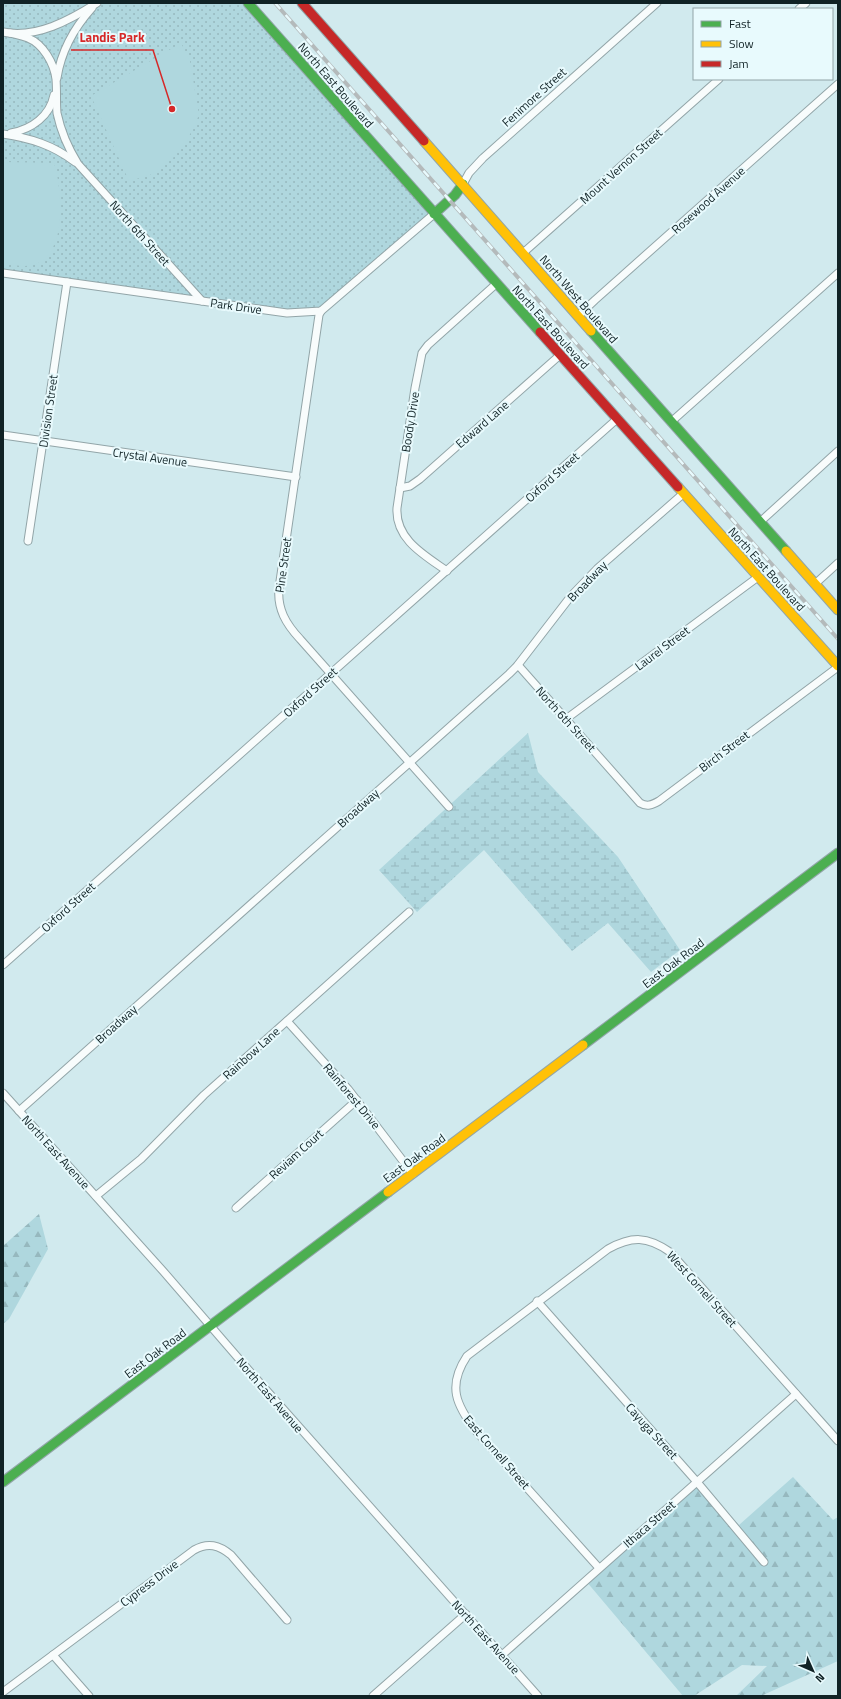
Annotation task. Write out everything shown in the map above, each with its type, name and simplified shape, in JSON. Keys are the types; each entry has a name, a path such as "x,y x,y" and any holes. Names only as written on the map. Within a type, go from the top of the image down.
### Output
{"main road":[{"name":"North East Boulevard","path":"248,3 496,284 838,666"},
{"name":"North West Boulevard","path":"302,3 838,610"},
{"name":"Fenimore Street","path":"434,214 455,196 463,184"},
{"name":"East Oak Road","path":"3,1482 838,853"}],"street":[{"path":"6,32 36,30 55,25 76,16 97,3"},
{"path":"3,134 21,131 30,127 40,119 51,104 60,64 71,37 82,20 97,3"},
{"name":"Fenimore Street","path":"463,184 469,173 483,158 657,3"},
{"name":"North 6th Street","path":"6,32 29,38 44,50 51,63 56,84 56,102 59,122 66,142 78,164"},
{"name":"Mount Vernon Street","path":"523,253 718,80"},
{"name":"Rosewood Avenue","path":"578,316 838,84"},
{"name":"North 6th Street","path":"3,134 29,138 45,144 61,152 78,164 202,301"},
{"path":"321,311 434,214"},
{"name":"Park Drive","path":"3,273 287,313 321,311"},
{"path":"671,422 838,273"},
{"name":"Division Street","path":"28,541 67,282"},
{"name":"Boody Drive","path":"447,571 417,549 401,532 396,516 415,388 422,354 432,341 496,284"},
{"name":"Pine Street","path":"321,311 318,321 279,588 279,601 283,616 290,628 449,807"},
{"name":"Edward Lane","path":"400,488 410,486 420,479 560,355"},
{"name":"Oxford Street","path":"3,965 617,419"},
{"name":"Crystal Avenue","path":"3,435 296,477"},
{"path":"760,522 838,452"},
{"name":"Broadway","path":"19,1111 518,664 571,596 596,569 684,493"},
{"path":"815,584 838,564"},
{"name":"Laurel Street","path":"566,719 758,577"},
{"name":"North 6th Street","path":"518,664 615,774"},
{"name":"Birch Street","path":"615,774 640,803 644,805 652,805 838,666"},
{"name":"Rainbow Lane","path":"96,1196 141,1159 204,1095 409,912"},
{"name":"Rainforest Drive","path":"287,1021 357,1100 413,1174"},
{"name":"North East Avenue","path":"3,1093 96,1196 538,1696"},
{"name":"Reviam Court","path":"236,1208 357,1100"},
{"name":"West Cornell Street","path":"537,1301 608,1248 626,1240 645,1239 670,1252 838,1441"},
{"name":"Cayuga Street","path":"537,1301 697,1482 764,1562"},
{"name":"East Cornell Street","path":"537,1301 467,1356 458,1372 456,1392 457,1402 476,1431 599,1568"},
{"name":"Ithaca Street","path":"502,1655 796,1394"},
{"name":"Cypress Drive","path":"3,1692 194,1550 205,1545 212,1544 224,1549 231,1555 287,1620"},
{"path":"373,1696 466,1614"},
{"path":"53,1655 89,1696"}],"green space":[{"path":"3,3 248,3 434,214 321,311 287,313 3,273"},
{"path":"181,43 190,61 199,115 187,141 172,159 150,175 129,181 91,96"},
{"path":"3,162 54,163 57,174 60,203 58,233 53,246 46,257 36,264 20,266 3,263"},
{"path":"528,733 538,772 618,857 680,950 651,972 608,923 572,951 484,850 417,912 379,870"},
{"path":"39,1214 48,1249 9,1319 3,1324 3,1246"},
{"path":"793,1477 833,1520 838,1517 838,1661 761,1696 736,1696 767,1666 742,1665 694,1696 683,1696 586,1581 696,1483 739,1525"}],"railway":[{"path":"275,3 838,639"}],"traffic: fast":[{"path":"248,3 540,332"},
{"path":"434,214 455,195 463,184"},
{"path":"591,331 786,551"},
{"path":"583,1045 838,853"},
{"path":"3,1482 388,1192"}],"traffic: slow":[{"path":"424,141 591,331"},
{"path":"678,487 838,666"},
{"path":"786,551 838,610"},
{"path":"388,1192 583,1045"}],"traffic: jam":[{"path":"302,3 424,141"},
{"path":"540,332 678,487"}],"place":[{"name":"Landis Park","path":"172,109"}]}
